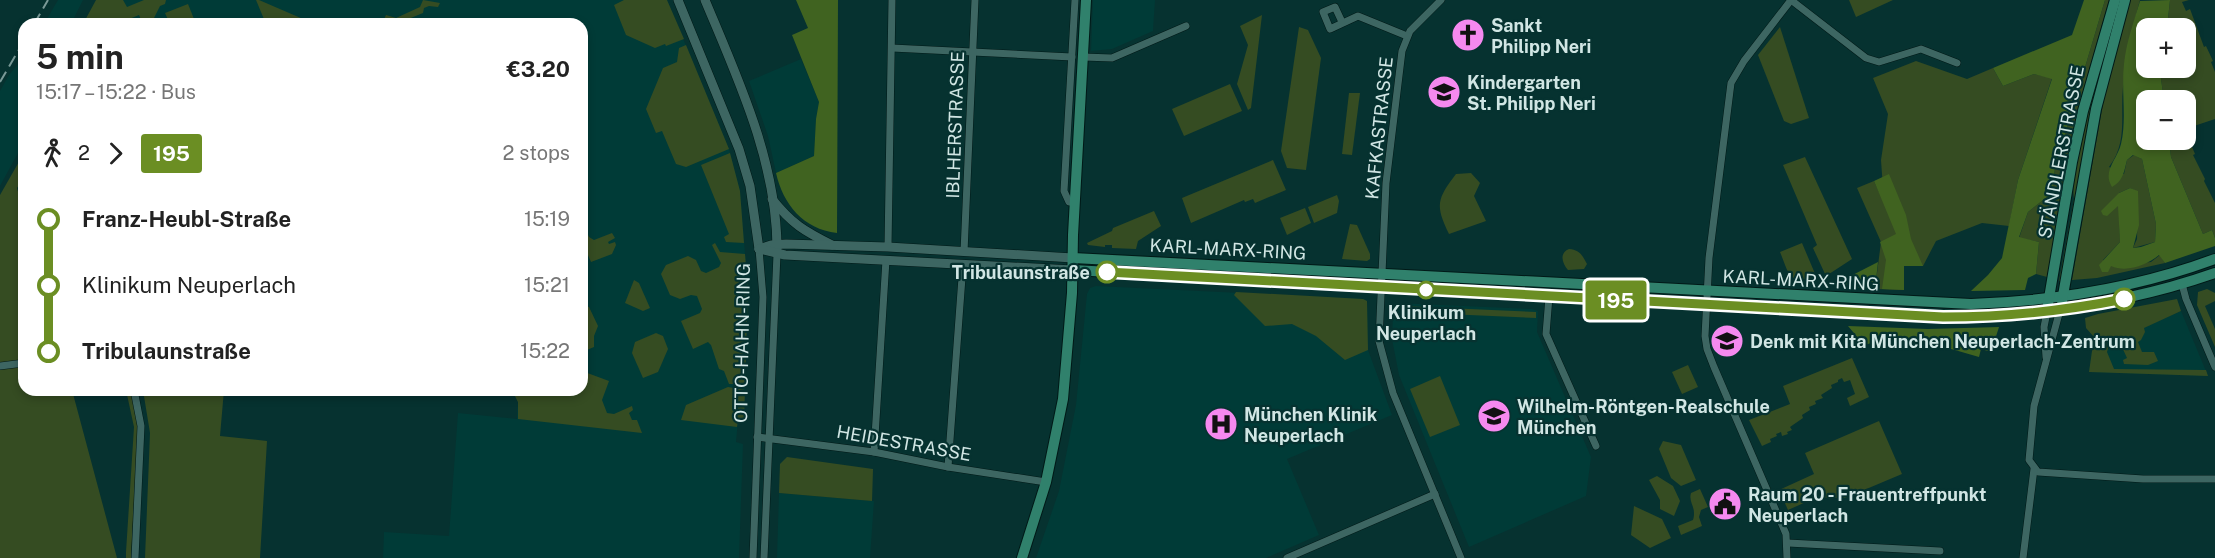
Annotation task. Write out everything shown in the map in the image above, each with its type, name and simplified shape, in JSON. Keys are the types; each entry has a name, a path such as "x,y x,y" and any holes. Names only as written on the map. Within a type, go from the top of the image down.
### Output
{"main road":[{"path":"1022,558 1046,482 1062,399 1072,303 1077,57 1086,0"},
{"name":"STÄNDLERSTRASSE","path":"2047,312 2072,162 2083,111 2115,0"},
{"name":"STÄNDLERSTRASSE","path":"2060,310 2097,109 2125,0"},
{"name":"KARL-MARX-RING","path":"1073,258 1971,304 2062,297 2135,283 2215,259"},
{"name":"KARL-MARX-RING","path":"1073,270 1943,317 1986,317 2060,310 2124,299 2215,273"}],"street":[{"name":"OTTO-HAHN-RING","path":"678,0 739,149 751,194 759,249 763,297 753,558"},
{"name":"OTTO-HAHN-RING","path":"705,0 752,119 772,199 777,249 764,558"},
{"path":"888,247 892,0"},
{"name":"IBLHERSTRASSE","path":"964,252 975,0"},
{"path":"1075,0 1077,57"},
{"name":"KAFKASTRASSE","path":"1381,273 1389,150 1402,51 1407,36 1441,0"},
{"path":"1787,558 1786,534 1707,349 1705,336 1709,258 1731,83 1744,61 1791,0 1873,62 1921,49 1957,63"},
{"path":"1342,22 1361,16 1407,36"},
{"path":"892,48 1113,58 1186,26"},
{"path":"772,199 793,223 834,247"},
{"path":"759,249 888,247 1073,258"},
{"path":"777,249 886,260 1073,270"},
{"path":"874,452 886,260"},
{"path":"948,467 963,264"},
{"path":"1381,273 1378,325 1381,352 1393,393 1461,558"},
{"path":"2182,284 2190,310 2215,368"},
{"path":"1549,297 1546,334 1596,446"},
{"path":"2023,558 2034,469 2030,460 2034,406 2060,310"},
{"path":"2047,312 2044,327 2047,360"},
{"path":"0,366 18,364"},
{"path":"135,396 141,426 135,558"},
{"name":"HEIDESTRASSE","path":"757,437 874,452 948,467 1046,482"},
{"path":"2034,469 2038,472 2143,479 2215,479"},
{"path":"1287,558 1304,554 1435,494"},
{"path":"1788,543 1940,551"},
{"path":"1907,558 1908,550"}],"shaded area":[{"path":"58,0 83,0 74,18 48,18"},
{"path":"96,0 123,0 127,7 144,0 166,0 154,18 140,18 139,15 132,18 86,18"},
{"path":"107,0 667,0 729,149 740,191 748,290 744,419 738,420 736,442 743,444 739,558 383,558 384,532 449,536 458,413 517,419 518,402 514,396 588,396 588,18 91,18"},
{"path":"256,0 301,18 264,18"},
{"path":"423,0 440,3 438,7 424,8 423,13 411,18 396,18 420,7"},
{"path":"624,0 667,0 684,39 655,48 626,35 614,5"},
{"path":"1093,0 1155,0 1153,31 1112,49 1091,51"},
{"path":"1849,0 1893,0 1856,17"},
{"path":"2105,0 2109,0 2081,98 2047,277 2036,274 2039,242 2019,238 2028,212 2052,193 2055,168"},
{"path":"2129,0 2140,0 2124,76 2121,138 2115,158 2109,167 2124,174 2127,160 2134,155 2142,159 2156,224 2155,242 2133,248 2137,239 2138,192 2130,188 2119,193 2120,242 2103,260 2111,266 2151,262 2160,255 2165,263 2097,278 2072,280 2104,98"},
{"path":"2170,0 2189,0 2182,2 2186,11 2190,9 2193,18 2168,18"},
{"path":"188,4 194,18 167,18 165,13"},
{"path":"1262,15 1251,108 1248,110 1237,84 1248,45 1240,26"},
{"path":"2196,25 2204,47 2206,46 2213,61 2211,62 2215,72 2215,119 2196,125 2196,90 2163,90 2161,79 2196,78"},
{"path":"1299,27 1308,30 1321,58 1306,170 1287,168 1281,151"},
{"path":"1780,27 1809,118 1791,124 1784,121 1758,55"},
{"path":"686,45 729,149 686,167 676,164 662,131 656,133 646,109 663,68 677,62 679,48"},
{"path":"2106,48 2061,281 2059,281 2074,199 2073,183 2079,145"},
{"path":"801,59 819,102 814,156 776,173 768,136 749,81"},
{"path":"1916,61 1967,79 1993,68 2003,86 2034,74 2052,78 2018,180 2009,226 1982,223 1936,241 1923,266 1904,266 1904,290 1875,289 1881,242 1857,188 1874,181 1884,203 1881,160 1888,114 1873,78"},
{"path":"18,64 18,153 0,186 0,91"},
{"path":"1230,84 1242,111 1184,136 1172,109"},
{"path":"1349,93 1360,93 1352,155 1342,154"},
{"path":"2170,150 2193,150 2195,154 2193,155 2215,203 2215,238 2212,230 2203,234"},
{"path":"730,153 740,191 744,243 726,242 724,237 729,234 701,165"},
{"path":"1805,157 1852,259 1826,276 1813,248 1817,245 1783,165"},
{"path":"1273,160 1286,190 1255,203 1253,199 1245,202 1244,200 1191,223 1182,198"},
{"path":"18,164 18,396 74,396 117,558 0,558 0,195"},
{"path":"1471,173 1480,183 1474,196 1486,221 1449,234 1440,209 1442,196 1456,174"},
{"path":"1337,195 1339,201 1337,213 1314,223 1308,207"},
{"path":"1305,208 1311,223 1287,235 1280,218"},
{"path":"1154,211 1161,226 1138,241 1136,249 1112,248 1112,245 1105,245 1105,247 1087,243 1112,231 1113,228"},
{"path":"1350,224 1357,225 1370,254 1370,259 1367,261 1342,259"},
{"path":"612,233 615,238 608,242 609,244 615,242 616,245 612,254 591,262 588,255 588,235 594,240"},
{"path":"715,243 720,252 745,254 748,290 745,384 729,384 724,371 719,369 708,342 693,349 681,321 700,313 702,309 697,296 691,295 680,299 670,295 661,274 666,265 688,256 696,260 701,271 706,273 719,267 721,263 712,245"},
{"path":"1802,243 1816,276 1800,280 1795,279 1788,272 1780,252"},
{"path":"1569,249 1576,250 1582,256 1587,264 1584,269 1568,270 1563,256"},
{"path":"634,280 639,283 650,308 643,311 625,303"},
{"name":"München Klinik Neuperlach","path":"1096,286 1367,301 1368,350 1392,415 1287,459 1319,535 1266,558 1036,558 1059,491 1076,405 1087,294 1090,288"},
{"path":"2207,289 2215,293 2215,301 2205,306 2215,329 2215,347 2197,305 2198,292"},
{"path":"1236,292 1363,299 1367,301 1368,350 1345,360 1316,336 1292,324 1265,326 1234,295"},
{"path":"2177,299 2181,311 2144,328 2145,332 2138,342 2142,352 2154,352 2158,361 2148,365 2124,364 2123,360 2127,358 2121,345 2116,342 2109,345 2107,352 2114,369 2206,370 2208,376 2089,372 2094,337 2086,328 2085,318"},
{"name":"Wilhelm-Röntgen-Realschule München","path":"1396,303 1538,311 1537,332 1591,457 1586,496 1469,547 1399,375 1392,339"},
{"path":"1401,306 1536,312 1536,318 1401,312"},
{"path":"588,307 598,326 594,336 594,347 588,350"},
{"path":"2181,311 2208,376 2089,372 2094,337 2124,336"},
{"path":"656,333 663,336 668,349 658,372 643,378 632,353 635,342"},
{"path":"1852,358 1869,397 1850,406 1847,398 1855,394 1850,380 1844,382 1842,378 1821,395 1823,398 1815,401 1816,404 1809,407 1810,410 1802,415 1803,418 1790,427 1792,430 1787,432 1788,434 1782,436 1781,432 1776,434 1777,436 1770,439 1771,442 1762,446 1749,420 1790,404 1783,386"},
{"path":"1688,365 1698,387 1682,394 1672,372"},
{"path":"588,373 609,381 602,400 607,413 614,414 632,406 633,410 629,413 632,420 637,420 642,433 518,419 518,402 515,396 588,396"},
{"path":"1440,376 1460,425 1430,437 1410,389"},
{"path":"728,387 745,390 744,419 738,420 737,427 681,420 686,405"},
{"path":"127,396 132,396 138,427 131,558 126,558 126,552 134,427"},
{"path":"144,396 223,396 220,436 267,441 260,558 145,558 150,433"},
{"path":"1879,421 1902,474 1845,498 1815,498 1788,510 1779,490 1814,474 1805,453"},
{"path":"1663,441 1681,445 1696,480 1681,486 1671,478 1659,449"},
{"path":"787,457 873,469 872,501 779,493 780,464"},
{"path":"1657,476 1673,486 1680,501 1674,516 1660,509 1660,500 1649,480"},
{"path":"1700,489 1708,507 1701,510 1699,517 1702,526 1681,535 1678,526 1693,520 1691,493"},
{"path":"779,493 874,501 870,558 777,558"},
{"path":"1634,506 1662,519 1671,538 1650,548 1631,535"}],"green space":[{"path":"796,0 838,0 837,233 814,226 796,213 784,195 776,173 814,156 819,102 792,35 808,28"},
{"path":"2084,0 2105,0 2055,168 2052,193 2028,212 2019,237 2039,242 2036,274 2028,278 2025,290 1971,291 2002,258 2018,180 2052,79 2034,74 2003,86 1993,68 2072,35"},
{"path":"2170,0 2168,18 2136,18 2136,78 2161,78 2163,90 2136,90 2136,150 2170,150 2203,234 2212,230 2215,246 2165,263 2159,255 2136,267 2124,269 2111,266 2108,272 2102,272 2099,265 2120,242 2118,206 2107,216 2101,211 2119,193 2130,188 2138,191 2139,225 2133,248 2155,242 2156,224 2142,159 2133,155 2127,160 2121,179 2116,185 2112,187 2109,181 2109,171 2119,150 2123,134 2125,56 2140,1"},
{"path":"1889,174 1906,215 1911,239 1923,266 1904,266 1904,290 1882,289 1886,260 1880,242 1896,234 1874,181"},
{"path":"1878,262 1875,289 1833,285"},
{"path":"1848,326 1928,329 1999,327 1991,352 1981,349 1979,357 1922,342 1894,340 1864,345"}],"railway":[{"path":"38,18 48,0"},
{"path":"0,82 18,51"}],"bus line":[{"name":"195","path":"1107,272 1943,317 2030,314 2124,299"}],"place":[{"name":"Sankt Philipp Neri","path":"1468,35"},
{"name":"Kindergarten St. Philipp Neri","path":"1444,92"},
{"name":"Tribulaunstraße","path":"1107,272"},
{"name":"Klinikum Neuperlach","path":"1426,290"},
{"name":"Denk mit Kita München Neuperlach-Zentrum","path":"1727,341"},
{"name":"Wilhelm-Röntgen-Realschule München","path":"1494,416"},
{"name":"München Klinik Neuperlach","path":"1221,424"},
{"name":"Raum 20 - Frauentreffpunkt Neuperlach","path":"1725,504"}]}
